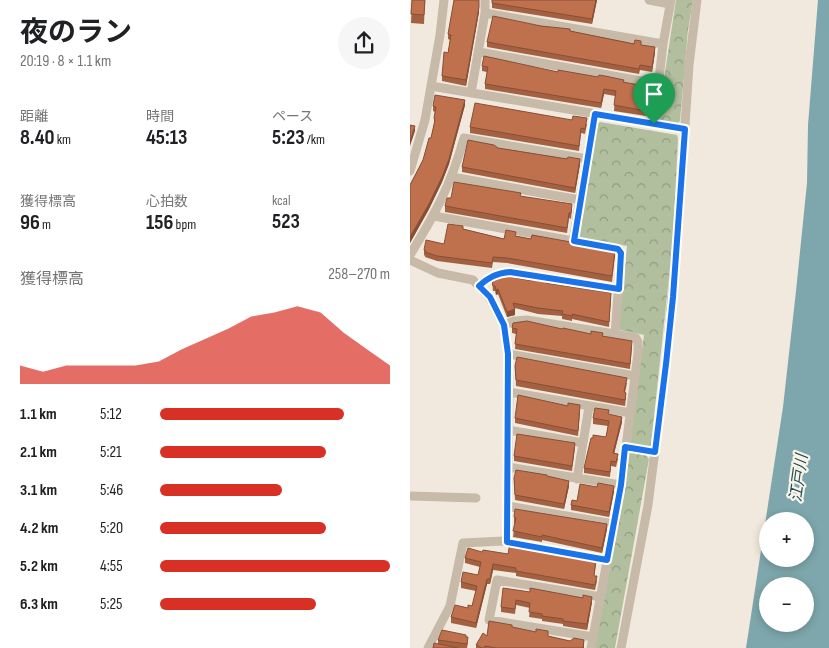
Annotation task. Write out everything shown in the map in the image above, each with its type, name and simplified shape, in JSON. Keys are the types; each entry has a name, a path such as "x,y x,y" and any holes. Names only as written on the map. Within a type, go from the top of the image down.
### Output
{"street":[{"path":"410,171 425,120 444,0"},
{"path":"471,93 485,13 484,0"},
{"path":"649,0 670,2 654,124"},
{"path":"621,648 648,505 668,345 689,65 697,0"},
{"path":"485,13 663,44"},
{"path":"479,52 658,84"},
{"path":"431,86 685,129"},
{"path":"574,241 595,114"},
{"path":"410,255 434,216 452,177 464,138 587,159"},
{"path":"452,177 580,200"},
{"path":"434,216 618,249 621,253 615,334"},
{"path":"410,260 438,273 472,280 490,297 504,325 508,354 507,542"},
{"path":"479,286 499,273 510,272 619,289"},
{"path":"504,325 514,321 527,320 636,338 638,342 621,485 590,648"},
{"path":"508,354 635,376"},
{"path":"508,392 631,413"},
{"path":"577,479 590,406"},
{"path":"508,430 583,443"},
{"path":"625,447 655,452"},
{"path":"507,467 621,485"},
{"path":"410,496 476,498"},
{"path":"507,506 614,524"},
{"path":"428,648 450,606 462,543 507,542 607,560"},
{"path":"593,637 489,620 497,580 601,598"}],"green space":[{"path":"676,0 693,0 688,30 680,121 677,124 660,121 658,118"},
{"path":"600,122 677,135 678,139 673,240 651,445 646,448 631,444 630,442 644,335 620,330 619,327 627,246 580,238 577,234 597,124"},
{"path":"632,452 646,455 649,459 615,648 593,648 629,454"}],"water":[{"name":"江戸川","path":"818,0 829,0 829,648 746,648 759,563 759,567 814,567 814,512 767,512 783,407 807,183 808,125"}],"building":[{"path":"412,0 425,0 424,15 411,14"},
{"path":"454,0 479,0 466,80 442,76 444,52 448,53 451,35 448,34"},
{"path":"492,0 596,0 592,19 492,3"},
{"path":"493,16 541,26 570,29 570,31 634,44 635,40 641,41 641,45 655,47 652,67 640,65 639,69 487,42"},
{"path":"484,56 558,72 558,70 598,77 599,75 605,76 624,80 623,82 650,87 646,111 614,105 616,91 604,89 601,103 485,84 488,67 482,66"},
{"path":"435,95 465,100 449,159 442,177 410,237 410,185 423,160 429,138 431,138 435,120 436,107 433,106"},
{"path":"475,103 572,120 573,116 587,118 585,129 581,128 579,146 470,127"},
{"path":"410,125 415,126 410,141"},
{"path":"468,140 494,145 498,148 567,159 568,157 580,159 575,188 462,167"},
{"path":"454,182 521,193 520,196 572,204 567,228 445,206 447,198 451,198"},
{"path":"448,224 463,226 463,229 504,239 506,230 516,232 515,236 531,239 532,235 615,250 612,276 507,258 493,257 492,263 437,256 425,252 426,240 444,244"},
{"path":"502,274 515,274 516,278 533,281 534,279 546,281 546,283 611,293 609,322 572,314 572,316 562,314 563,311 513,303 515,309 507,312 498,289 496,290 495,286 493,286 492,279"},
{"path":"527,321 591,334 591,331 603,333 602,336 632,341 630,364 515,344 517,329 512,328 513,323"},
{"path":"517,357 627,378 624,392 626,393 625,400 516,380 515,366"},
{"path":"518,395 568,406 568,403 580,405 578,431 515,418"},
{"path":"595,408 609,410 608,414 622,417 613,453 618,454 616,462 611,461 610,472 584,468 591,438 593,438 593,435 606,437 609,421 593,418"},
{"path":"517,434 575,443 572,466 514,456"},
{"path":"516,470 569,481 564,504 515,495 514,478"},
{"path":"598,483 614,486 609,512 571,505 572,500 577,501 580,484 597,487"},
{"path":"515,509 607,524 602,548 542,535 542,537 513,531 516,518 514,517"},
{"path":"510,543 545,552 596,559 594,576 597,576 595,585 516,571 516,568 493,564 490,579 487,579 476,623 451,617 455,605 468,608 468,605 472,606 477,586 461,582 463,572 478,575 481,562 465,558 468,548 482,552 483,550 508,554"},
{"path":"503,588 530,592 530,588 583,598 583,595 592,597 587,624 563,621 563,619 529,612 530,603 516,600 515,609 501,607"},
{"path":"489,621 536,632 536,629 548,631 548,636 570,641 574,638 584,640 583,648 496,648 485,646 482,648 476,645 483,633 487,636"},
{"path":"442,630 466,635 468,637 467,644 438,640"},
{"path":"434,643 458,648 433,648"}],"route":[{"path":"595,114 654,124 685,129 673,297 655,452 625,447 621,485 607,560 507,542 508,354 504,325 490,297 479,286 499,273 510,272 619,289 621,253 618,249 574,241 595,114"}]}
